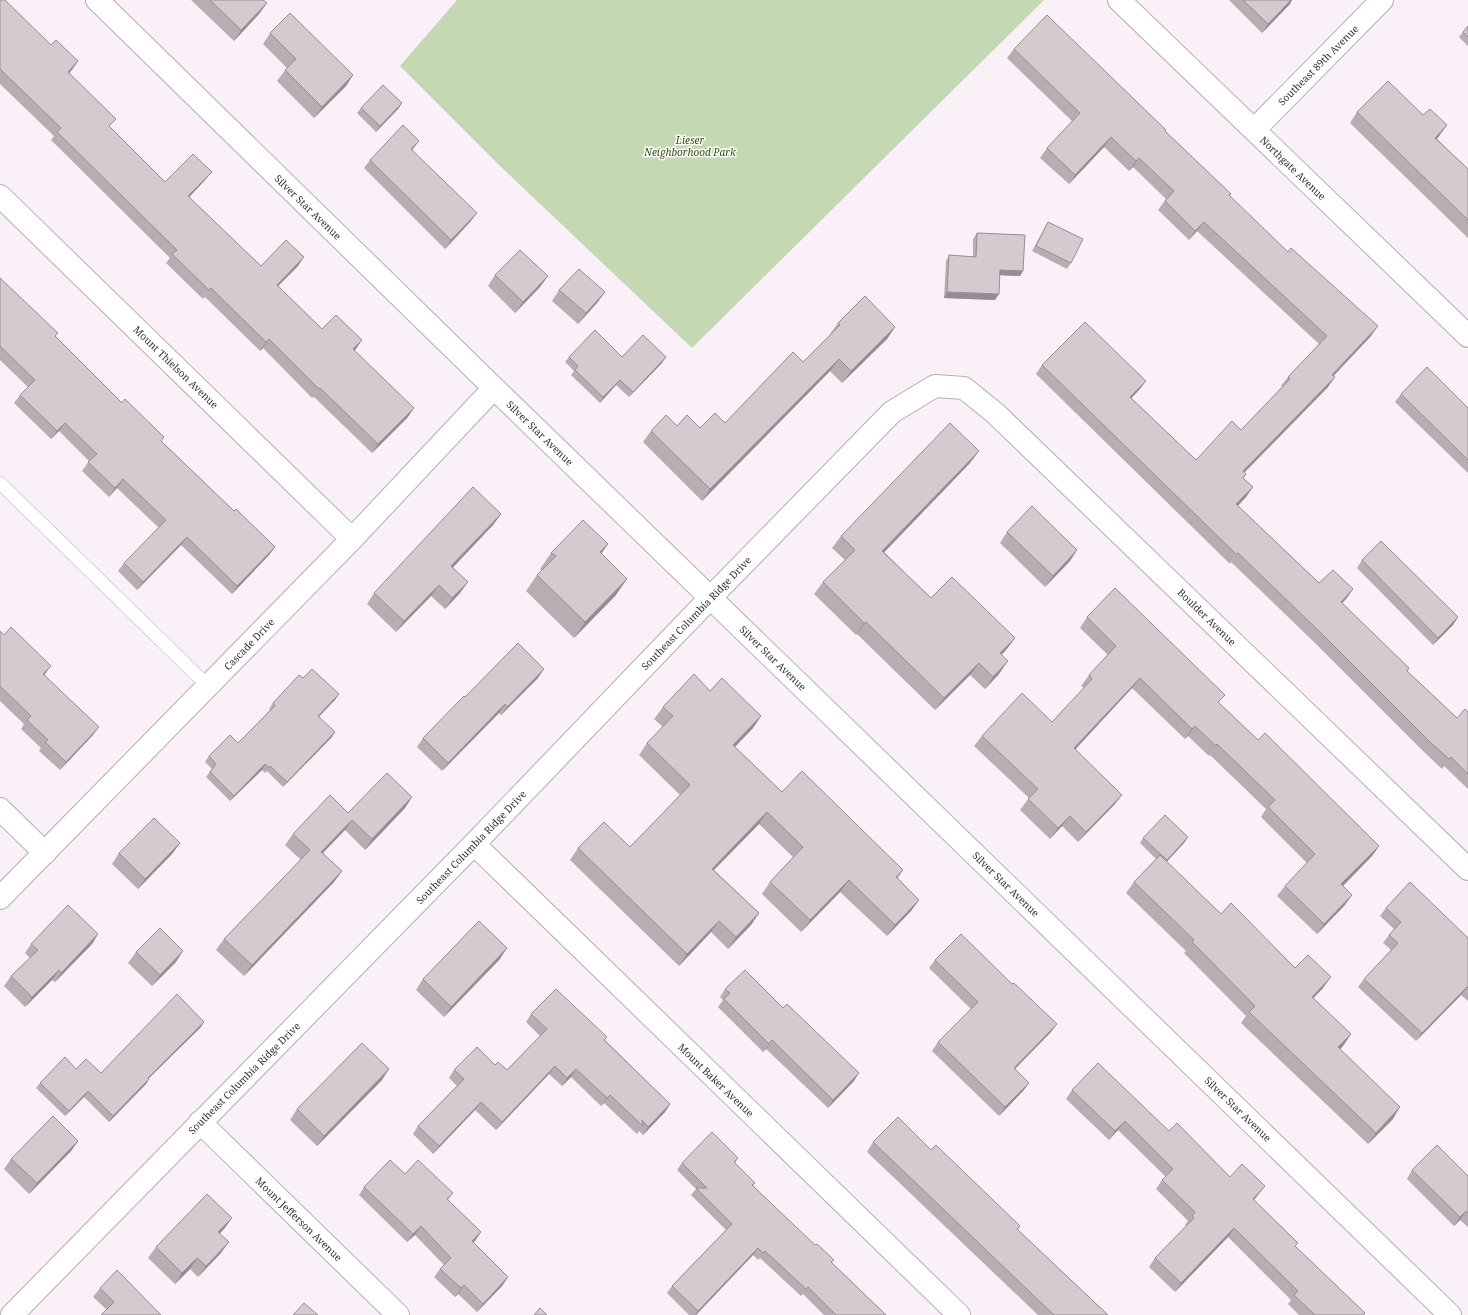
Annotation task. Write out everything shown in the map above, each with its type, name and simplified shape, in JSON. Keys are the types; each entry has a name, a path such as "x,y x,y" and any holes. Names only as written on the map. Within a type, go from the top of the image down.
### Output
{"street":[{"name":"Silver Star Avenue","path":"97,0 494,388 1450,1315"},
{"name":"Northgate Avenue","path":"1119,0 1468,336"},
{"name":"Southeast 89th Avenue","path":"1254,130 1382,0"},
{"name":"Mount Thielson Avenue","path":"0,196 352,539"},
{"name":"Southeast Columbia Ridge Drive","path":"12,1315 474,844 711,597 892,412 935,386"},
{"name":"Boulder Avenue","path":"935,386 964,388 995,412 1468,869"},
{"name":"Cascade Drive","path":"0,898 352,539 494,388"},
{"path":"0,809 45,853"},
{"name":"Mount Baker Avenue","path":"474,844 959,1315"},
{"name":"Mount Jefferson Avenue","path":"200,1122 398,1315"}],"lane":[{"path":"0,483 208,686"}],"green space":[{"name":"Lieser Neighborhood Park","path":"457,0 1044,0 692,348 498,164 400,66"}],"building":[{"path":"0,0 5,0 51,45 56,40 78,61 68,72 116,119 109,126 165,182 193,154 212,172 188,196 261,266 286,240 304,257 277,285 322,329 336,315 362,340 353,349 414,408 378,444 320,388 319,389 269,339 266,342 211,288 209,290 172,254 177,250 57,132 61,128 0,69"},
{"path":"210,0 263,0 267,3 241,30"},
{"path":"1243,0 1291,0 1268,24"},
{"path":"290,13 353,75 322,107 285,70 296,59 270,33"},
{"path":"1047,15 1166,130 1165,131 1231,194 1229,195 1288,252 1291,248 1378,326 1332,375 1335,377 1243,471 1246,474 1243,478 1253,487 1236,504 1319,583 1333,570 1353,589 1341,602 1409,668 1407,671 1457,718 1465,709 1468,712 1468,774 1451,757 1449,759 1430,742 1323,635 1238,553 1236,554 1042,365 1085,322 1146,381 1130,397 1196,460 1232,421 1241,430 1290,379 1288,377 1327,336 1204,222 1195,231 1165,201 1174,191 1139,158 1136,161 1111,137 1075,175 1047,148 1080,113 1014,49"},
{"path":"1468,26 1468,37 1463,32"},
{"path":"1388,81 1423,115 1430,109 1447,125 1435,138 1468,169 1468,220 1357,112"},
{"path":"383,85 402,103 380,126 361,108"},
{"path":"403,125 419,141 411,149 477,213 451,240 370,160"},
{"path":"1048,222 1083,239 1071,263 1036,246"},
{"path":"977,233 1025,235 1023,271 1000,270 999,294 947,292 949,255 976,257"},
{"path":"520,250 548,276 523,302 495,275"},
{"path":"579,269 605,292 586,313 559,290"},
{"path":"0,278 58,333 55,336 122,403 125,399 164,437 161,441 234,511 236,509 275,547 237,586 187,537 143,582 124,563 166,520 123,479 115,488 88,462 97,454 65,423 57,431 20,395 35,380 0,346"},
{"path":"865,296 895,327 851,371 839,359 710,489 651,431 666,415 677,426 687,415 700,428 715,413 725,423 793,352 803,362 840,325 838,323"},
{"path":"595,330 622,357 643,335 666,357 633,392 620,380 603,397 575,370 578,366 569,357"},
{"path":"1427,367 1468,408 1468,460 1401,394"},
{"path":"950,423 979,451 882,551 931,598 952,577 1015,638 1000,653 1008,661 993,677 979,663 944,698 866,622 864,623 823,582 855,550 841,536"},
{"path":"473,487 501,514 451,566 468,582 452,598 439,585 404,621 374,593"},
{"path":"1032,506 1077,550 1053,576 1007,532"},
{"path":"583,520 608,544 600,552 627,579 585,622 537,575 556,556 551,553"},
{"path":"1381,541 1458,617 1438,638 1362,560"},
{"path":"1115,588 1225,695 1218,702 1258,740 1265,733 1379,846 1341,884 1352,895 1324,924 1285,886 1315,854 1268,807 1275,800 1217,744 1216,746 1195,726 1192,729 1140,678 1074,748 1122,795 1086,832 1070,816 1058,828 1028,799 1038,789 982,736 1022,693 1052,722 1092,679 1089,675 1116,646 1087,617"},
{"path":"11,627 51,666 43,674 99,727 66,762 45,742 48,740 27,720 31,716 0,686 0,631 4,635"},
{"path":"518,643 544,669 507,707 505,704 448,763 423,738"},
{"path":"312,669 339,694 318,716 335,732 287,782 270,766 269,768 265,764 234,796 210,772 216,764 209,756 230,735 238,743 275,706 273,703 299,675 303,678"},
{"path":"694,674 710,691 722,678 761,716 733,745 782,792 802,771 903,870 896,877 919,900 895,925 849,880 810,920 770,882 803,847 767,812 712,869 759,913 736,937 719,921 687,954 578,848 604,822 630,847 690,785 647,743 673,716 663,707"},
{"path":"387,773 412,797 372,839 352,820 321,852 342,871 252,965 224,939 310,850 293,834 330,795 348,813"},
{"path":"1165,815 1188,837 1167,860 1143,838"},
{"path":"154,818 180,843 145,879 119,853"},
{"path":"1160,855 1221,914 1231,903 1295,968 1308,955 1331,977 1312,997 1351,1034 1338,1047 1400,1107 1376,1133 1249,1012 1255,1006 1192,942 1194,940 1134,882"},
{"path":"1410,882 1468,938 1468,988 1467,987 1422,1033 1364,979 1398,943 1389,935 1401,922 1386,908"},
{"path":"68,905 98,934 61,973 59,970 32,997 11,976 38,950 31,944"},
{"path":"479,921 507,948 451,1007 423,979"},
{"path":"160,928 183,951 160,975 136,952"},
{"path":"961,934 1012,984 1014,983 1057,1024 1014,1068 1029,1083 1005,1107 938,1042 978,1002 935,960"},
{"path":"745,970 783,1008 787,1004 859,1073 833,1100 772,1040 769,1044 724,999 730,993 725,989"},
{"path":"556,989 607,1037 604,1040 670,1104 648,1127 642,1120 643,1126 610,1095 607,1098 576,1069 567,1078 555,1066 502,1122 481,1102 439,1146 418,1126 464,1079 454,1070 477,1047 495,1065 498,1062 507,1070 547,1029 531,1014"},
{"path":"177,994 204,1022 148,1078 149,1079 113,1116 88,1091 69,1111 40,1083 65,1057 76,1069 86,1059 101,1073"},
{"path":"362,1043 389,1069 324,1136 297,1109"},
{"path":"1098,1063 1169,1131 1177,1123 1230,1177 1242,1164 1265,1186 1253,1199 1298,1243 1295,1246 1365,1313 1363,1315 1315,1315 1294,1295 1298,1291 1234,1228 1181,1283 1155,1258 1194,1218 1192,1216 1195,1212 1162,1180 1173,1169 1125,1121 1115,1131 1072,1090"},
{"path":"53,1116 78,1141 37,1183 11,1159"},
{"path":"898,1117 931,1150 936,1145 1020,1226 1017,1229 1108,1315 1054,1315 873,1142"},
{"path":"712,1132 738,1158 734,1162 755,1183 752,1185 815,1245 817,1244 834,1260 831,1262 886,1315 836,1315 808,1287 806,1289 765,1251 763,1253 758,1248 698,1311 672,1286 732,1224 696,1188 707,1188 682,1163"},
{"path":"1437,1145 1468,1176 1468,1213 1466,1211 1460,1217 1412,1170"},
{"path":"390,1160 405,1174 418,1160 453,1193 447,1199 481,1232 472,1241 508,1277 483,1304 464,1285 461,1288 440,1269 451,1258 421,1226 413,1234 364,1187"},
{"path":"207,1194 232,1218 218,1232 229,1242 206,1266 197,1258 182,1273 156,1247"},
{"path":"117,1270 161,1315 101,1315 114,1302 100,1288"},
{"path":"304,1303 318,1315 293,1315"},
{"path":"540,1308 547,1315 534,1315"}]}
